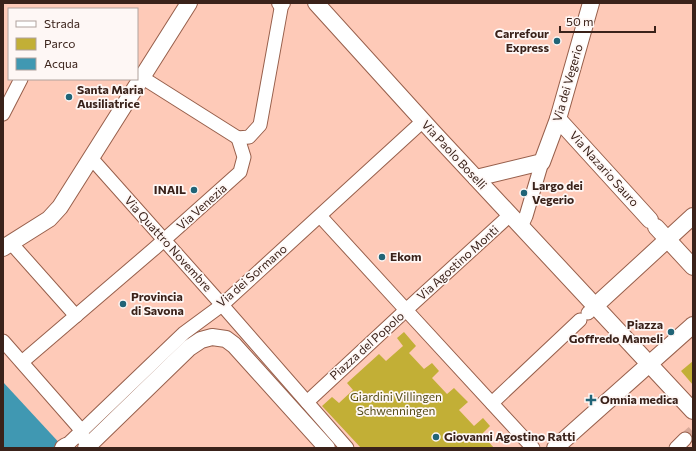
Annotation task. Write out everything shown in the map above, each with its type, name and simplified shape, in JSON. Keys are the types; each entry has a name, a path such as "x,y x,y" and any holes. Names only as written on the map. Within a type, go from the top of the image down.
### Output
{"street":[{"path":"76,316 7,245 49,219 55,213 92,159 189,3"},
{"path":"143,78 238,138 249,137 260,125 281,3"},
{"name":"Via Paolo Boselli","path":"316,3 515,221 588,313"},
{"name":"Via dei Vegerio","path":"515,221 526,216 542,162 558,119 592,3"},
{"path":"3,114 20,80"},
{"name":"Via Nazario Sauro","path":"558,119 667,239"},
{"name":"Via dei Sormano","path":"68,447 82,431 184,333 222,305 423,121"},
{"name":"Via Venezia","path":"22,362 164,241 240,172 244,157 238,138"},
{"name":"Via Quattro Novembre","path":"92,159 306,402"},
{"path":"476,178 542,162"},
{"path":"320,216 406,310"},
{"path":"492,403 693,216"},
{"name":"Via Agostino Monti","path":"406,310 515,221"},
{"path":"667,239 693,267"},
{"name":"Piazza del Popolo","path":"306,402 406,310 533,448"},
{"path":"588,313 649,365 693,411"},
{"path":"555,448 693,325"},
{"path":"86,448 178,357 201,340 212,337 226,339 234,345 327,448"},
{"path":"3,341 82,431"},
{"path":"306,402 347,448"}],"green space":[{"name":"Giardini Villingen Schwenningen","path":"404,332 416,346 409,353 424,369 432,363 439,371 432,378 447,394 454,388 468,402 459,410 474,426 483,418 490,426 482,434 494,448 361,448 322,406 332,397 339,403 353,390 347,383 379,354 386,361 403,346 397,338"},
{"path":"693,361 693,385 681,371"}],"water":[{"path":"3,382 64,448 3,448"}],"tunnel":[{"path":"685,439 693,432"}],"place":[{"name":"Carrefour Express","path":"557,41"},
{"name":"Santa Maria Ausiliatrice","path":"69,97"},
{"name":"INAIL","path":"194,190"},
{"name":"Largo dei Vegerio","path":"524,193"},
{"name":"Ekom","path":"382,257"},
{"name":"Provincia di Savona","path":"123,304"},
{"name":"Piazza Goffredo Mameli","path":"671,332"},
{"name":"Omnia medica","path":"591,400"},
{"name":"Giovanni Agostino Ratti","path":"436,437"}]}
